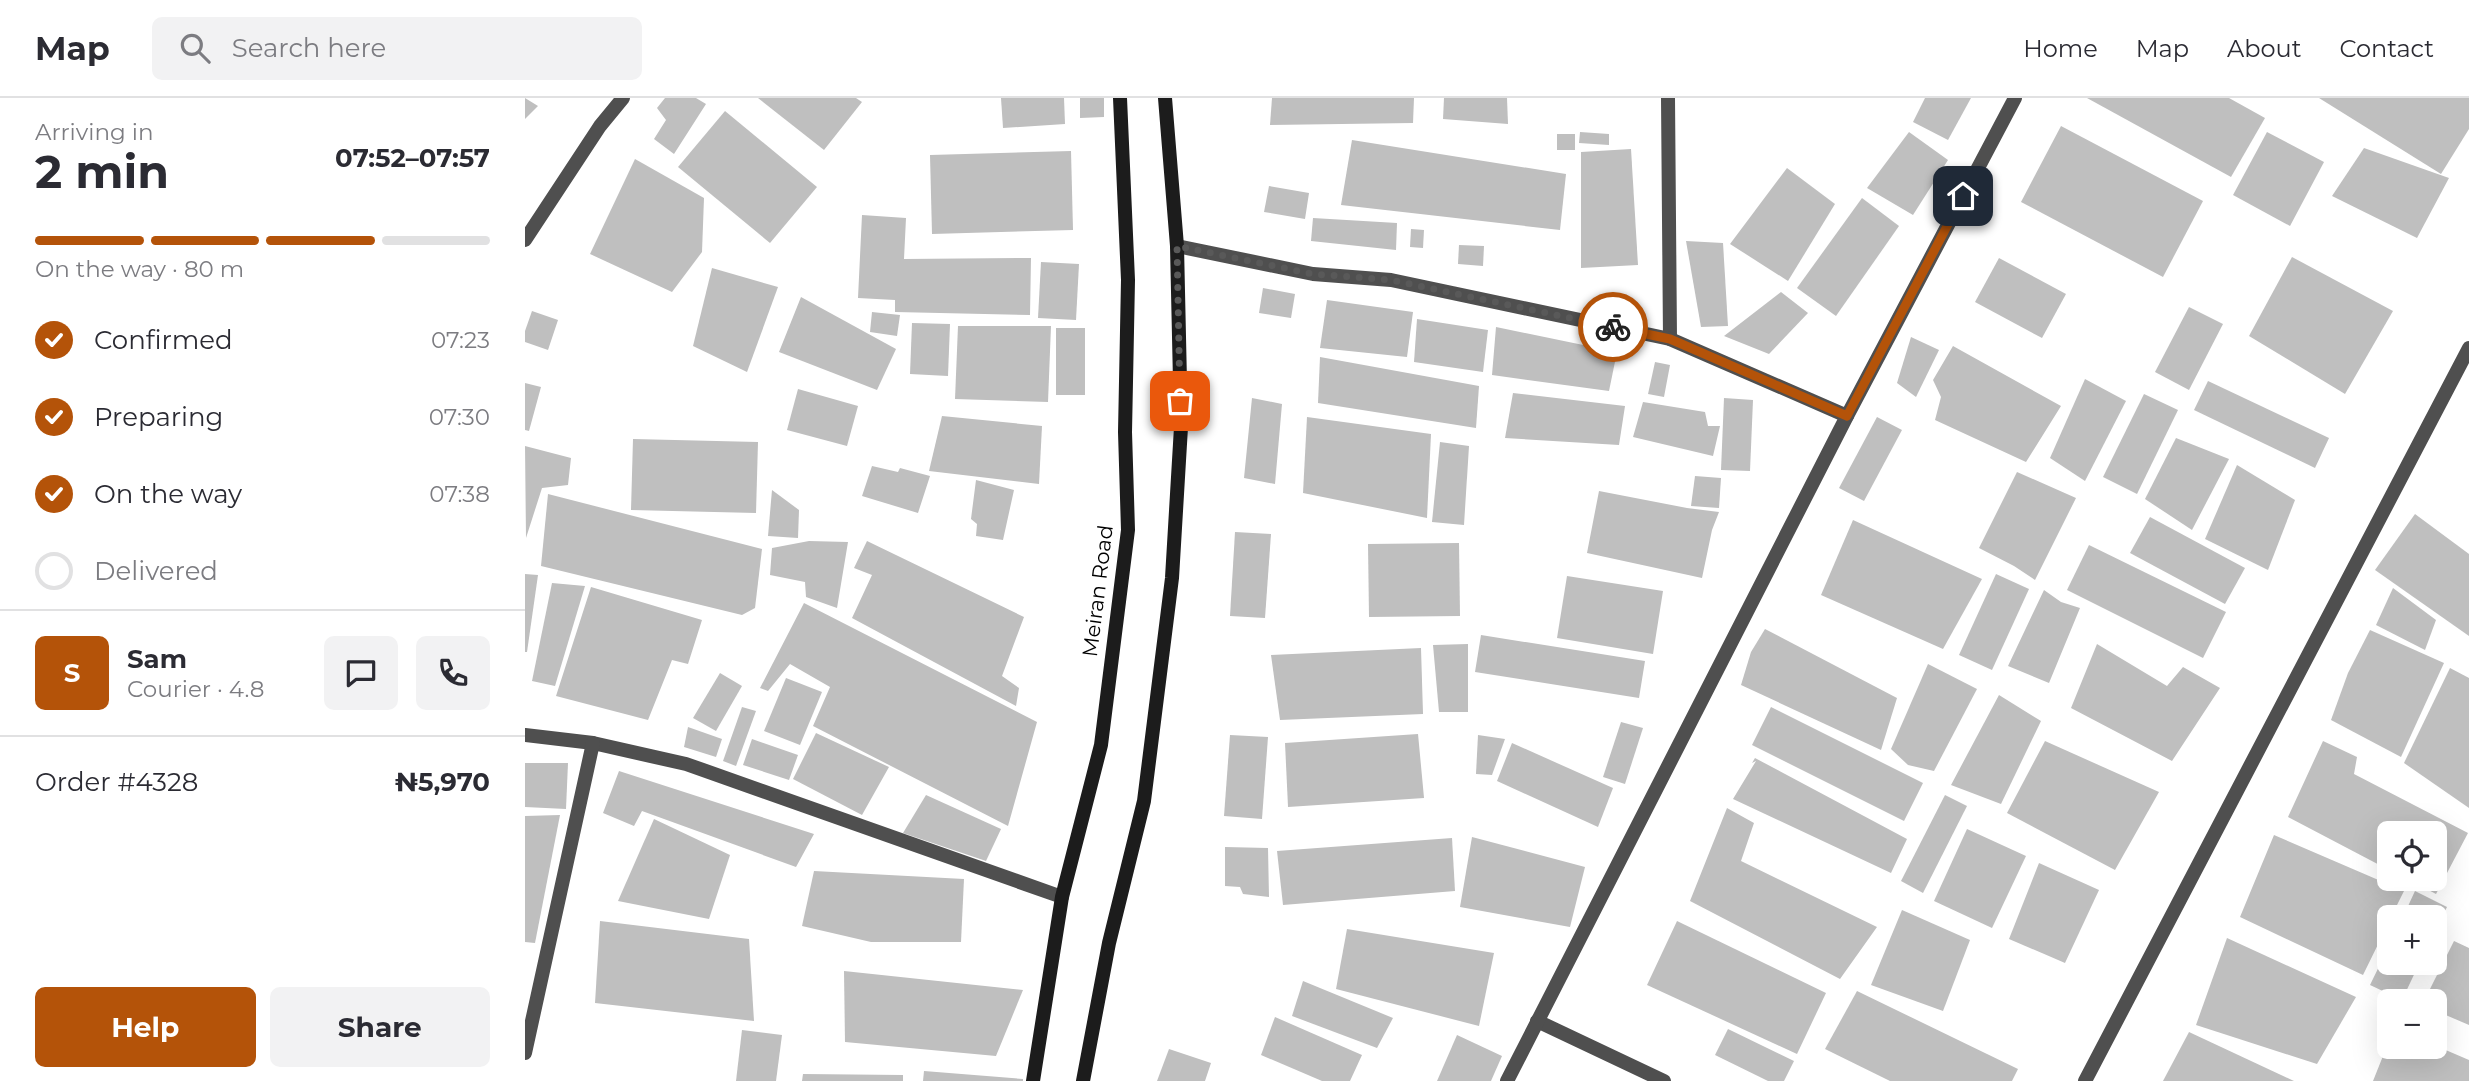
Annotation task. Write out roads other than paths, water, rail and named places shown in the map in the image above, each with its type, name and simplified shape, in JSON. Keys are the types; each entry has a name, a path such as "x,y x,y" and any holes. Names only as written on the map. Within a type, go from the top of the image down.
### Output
{"main road":[{"name":"Meiran Road","path":"1033,1081 1062,897 1101,745 1128,530 1125,432 1128,280 1119,98"},
{"path":"1083,1081 1109,943 1144,801 1172,578 1181,427 1177,246 1165,98"}],"street":[{"path":"525,240 600,126 623,98"},
{"path":"1668,98 1670,339"},
{"path":"1507,1081 1847,416 2015,98"},
{"path":"1177,246 1313,274 1391,280 1670,339 1847,416"},
{"path":"2085,1081 2469,348"},
{"path":"525,735 593,743 686,764 1062,897"},
{"path":"525,1053 593,743"},
{"path":"1537,1021 1664,1081"}]}
